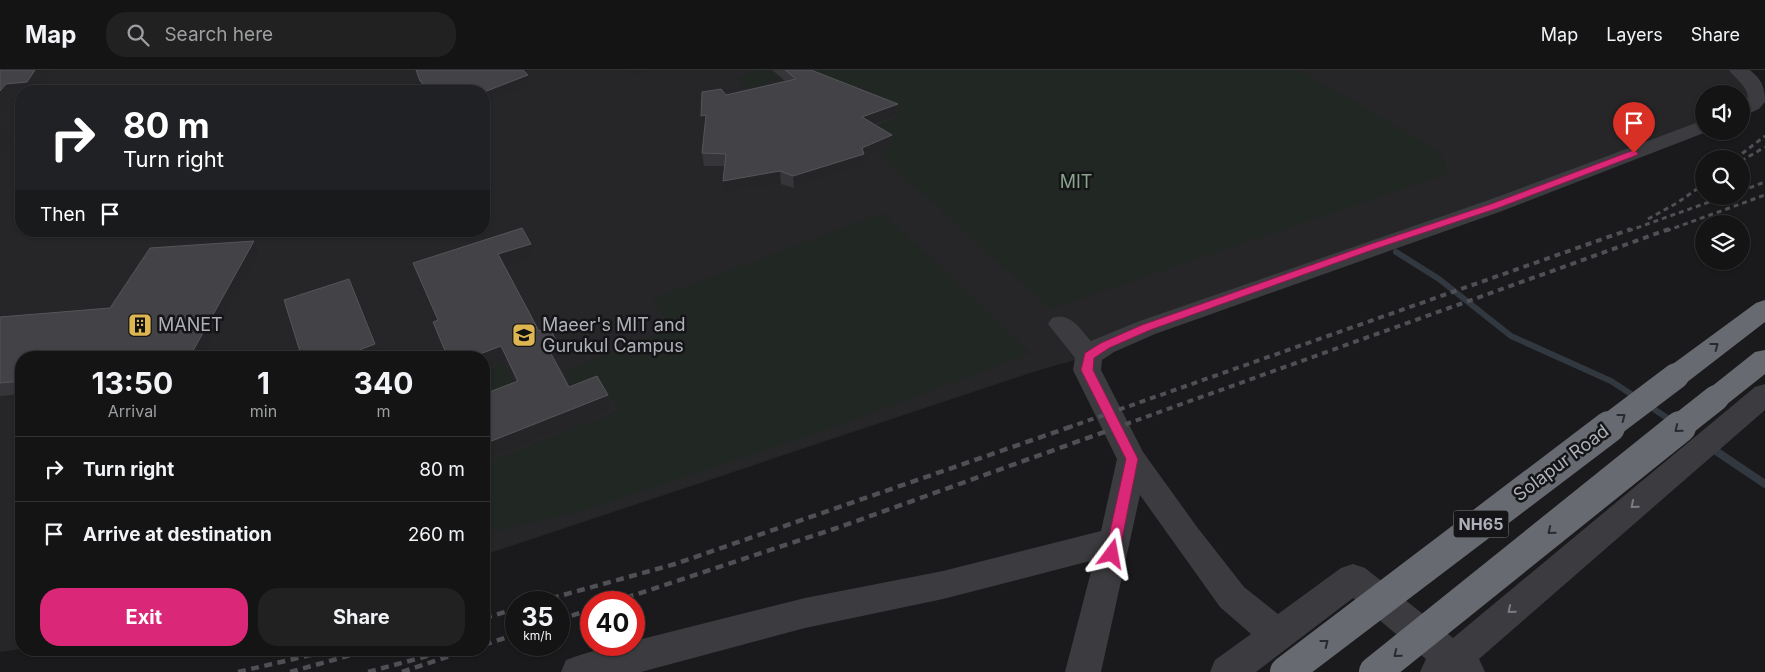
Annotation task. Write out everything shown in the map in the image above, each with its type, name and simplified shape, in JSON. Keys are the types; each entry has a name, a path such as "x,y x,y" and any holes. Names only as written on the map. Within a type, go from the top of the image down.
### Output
{"highway":[{"name":"Solapur Road","path":"1286,672 1765,308"},
{"name":"NH65","path":"1375,672 1722,412 1765,359"}],"street":[{"path":"1739,70 1757,89 1758,98 1750,107"},
{"path":"1277,635 1232,597 1132,459 1087,370 1089,356 1105,345 1146,328 1349,255 1494,206 1695,129"},
{"path":"1061,324 1089,356"},
{"path":"1228,672 1354,578 1453,668 1672,473 1722,412 1765,394"},
{"path":"1083,672 1115,541 1132,459"},
{"path":"579,672 805,613 943,585 1115,541"}],"shaded area":[{"name":"Maeer's MIT and Gurukul Campus","path":"0,70 1739,70 1757,89 1750,96 1750,85 1695,85 1695,129 1089,356 1036,371 490,553 490,351 15,351 15,650 0,652"}],"green space":[{"name":"MIT","path":"760,70 1299,70 1434,148 1443,157 1447,172 1435,178 1050,309 894,168 867,137 789,77 771,81 754,91 744,87 737,79"},
{"path":"883,213 1031,353 840,425 582,511 490,533 490,462 618,411 605,387 578,397 564,371 672,329 652,299"},
{"path":"496,346 527,410 490,407 490,370 495,368 490,357 490,351 486,349"}],"building":[{"path":"0,70 35,70 27,82 6,84 0,91"},
{"path":"416,70 523,70 528,75 490,90 490,85 424,85 420,81"},
{"path":"785,70 811,70 898,104 862,117 892,135 862,148 864,154 793,176 780,171 723,181 726,154 702,153 706,115 701,116 702,92 721,89 726,95 796,79"},
{"path":"522,228 531,244 498,254 539,331 549,327 557,342 547,346 569,387 597,376 608,395 490,442 490,392 518,381 501,346 488,351 445,351 433,322 438,320 413,263"},
{"name":"MANET","path":"254,241 193,351 15,351 15,382 0,383 0,317 110,308 150,248"},
{"path":"349,279 375,344 356,351 300,351 284,300"}],"waterway":[{"path":"1396,252 1439,279 1511,336 1611,381 1637,398"},
{"path":"1648,405 1673,422"},
{"path":"1710,447 1765,484"}],"railway":[{"path":"1747,150 1765,136"},
{"path":"1750,156 1765,147"},
{"path":"1750,188 1765,182"},
{"path":"1648,219 1695,190"},
{"path":"1666,231 1765,195"},
{"path":"1628,231 1701,205"},
{"path":"1067,428 1631,229"},
{"path":"1115,428 1669,229"},
{"path":"570,593 675,564 1070,427"},
{"path":"645,591 837,528 1118,427"},
{"path":"490,616 505,612"},
{"path":"570,616 580,613"},
{"path":"490,643 505,638"},
{"path":"238,672 306,656"},
{"path":"290,672 347,656"},
{"path":"368,672 428,656"},
{"path":"402,672 450,656"}],"place":[{"name":"MANET","path":"140,325"},
{"name":"Maeer's MIT and Gurukul Campus","path":"524,335"}],"route":[{"path":"1112,554 1132,459 1087,370 1089,356 1105,345 1146,328 1402,236 1494,206 1634,153"}]}
